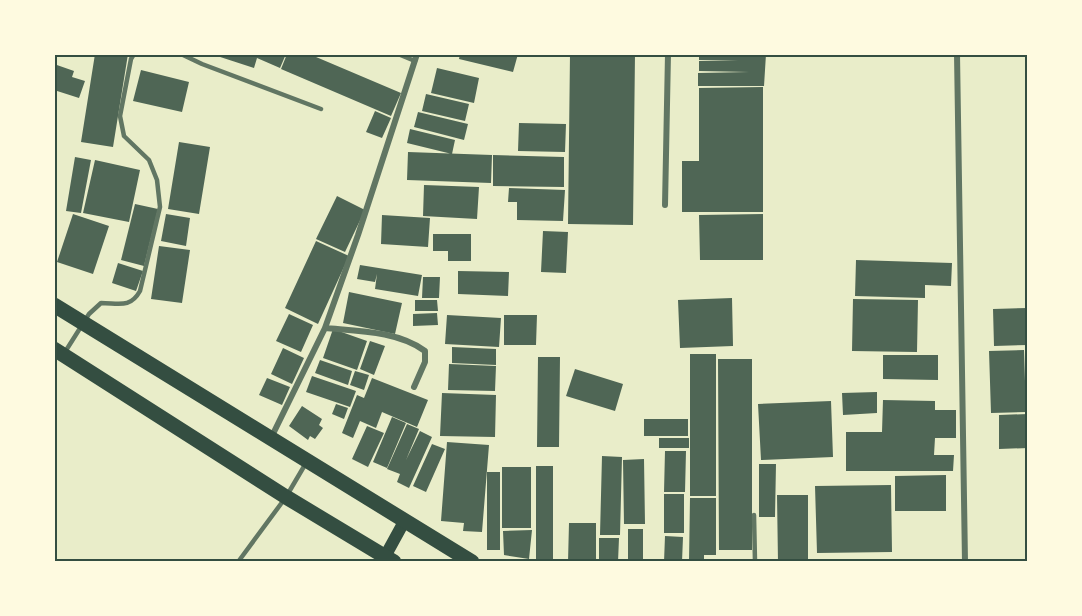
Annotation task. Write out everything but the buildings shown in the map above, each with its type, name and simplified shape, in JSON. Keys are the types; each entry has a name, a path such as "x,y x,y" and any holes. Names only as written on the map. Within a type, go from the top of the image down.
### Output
{"main road":[{"path":"54,305 472,562"},
{"path":"58,351 387,560 405,520"}],"street":[{"path":"270,439 325,328 417,54"},
{"path":"665,205 669,54"},
{"path":"957,54 965,562"},
{"path":"325,328 369,332 417,345 425,351 425,362 414,387"}],"lane":[{"path":"58,351 101,303 129,303 140,291 160,207 157,180 149,160 124,136 120,116 123,93 134,54"},
{"path":"181,54 321,109"},
{"path":"398,54 415,61"},
{"path":"238,562 286,497 307,462"},
{"path":"754,515 755,562"}]}
